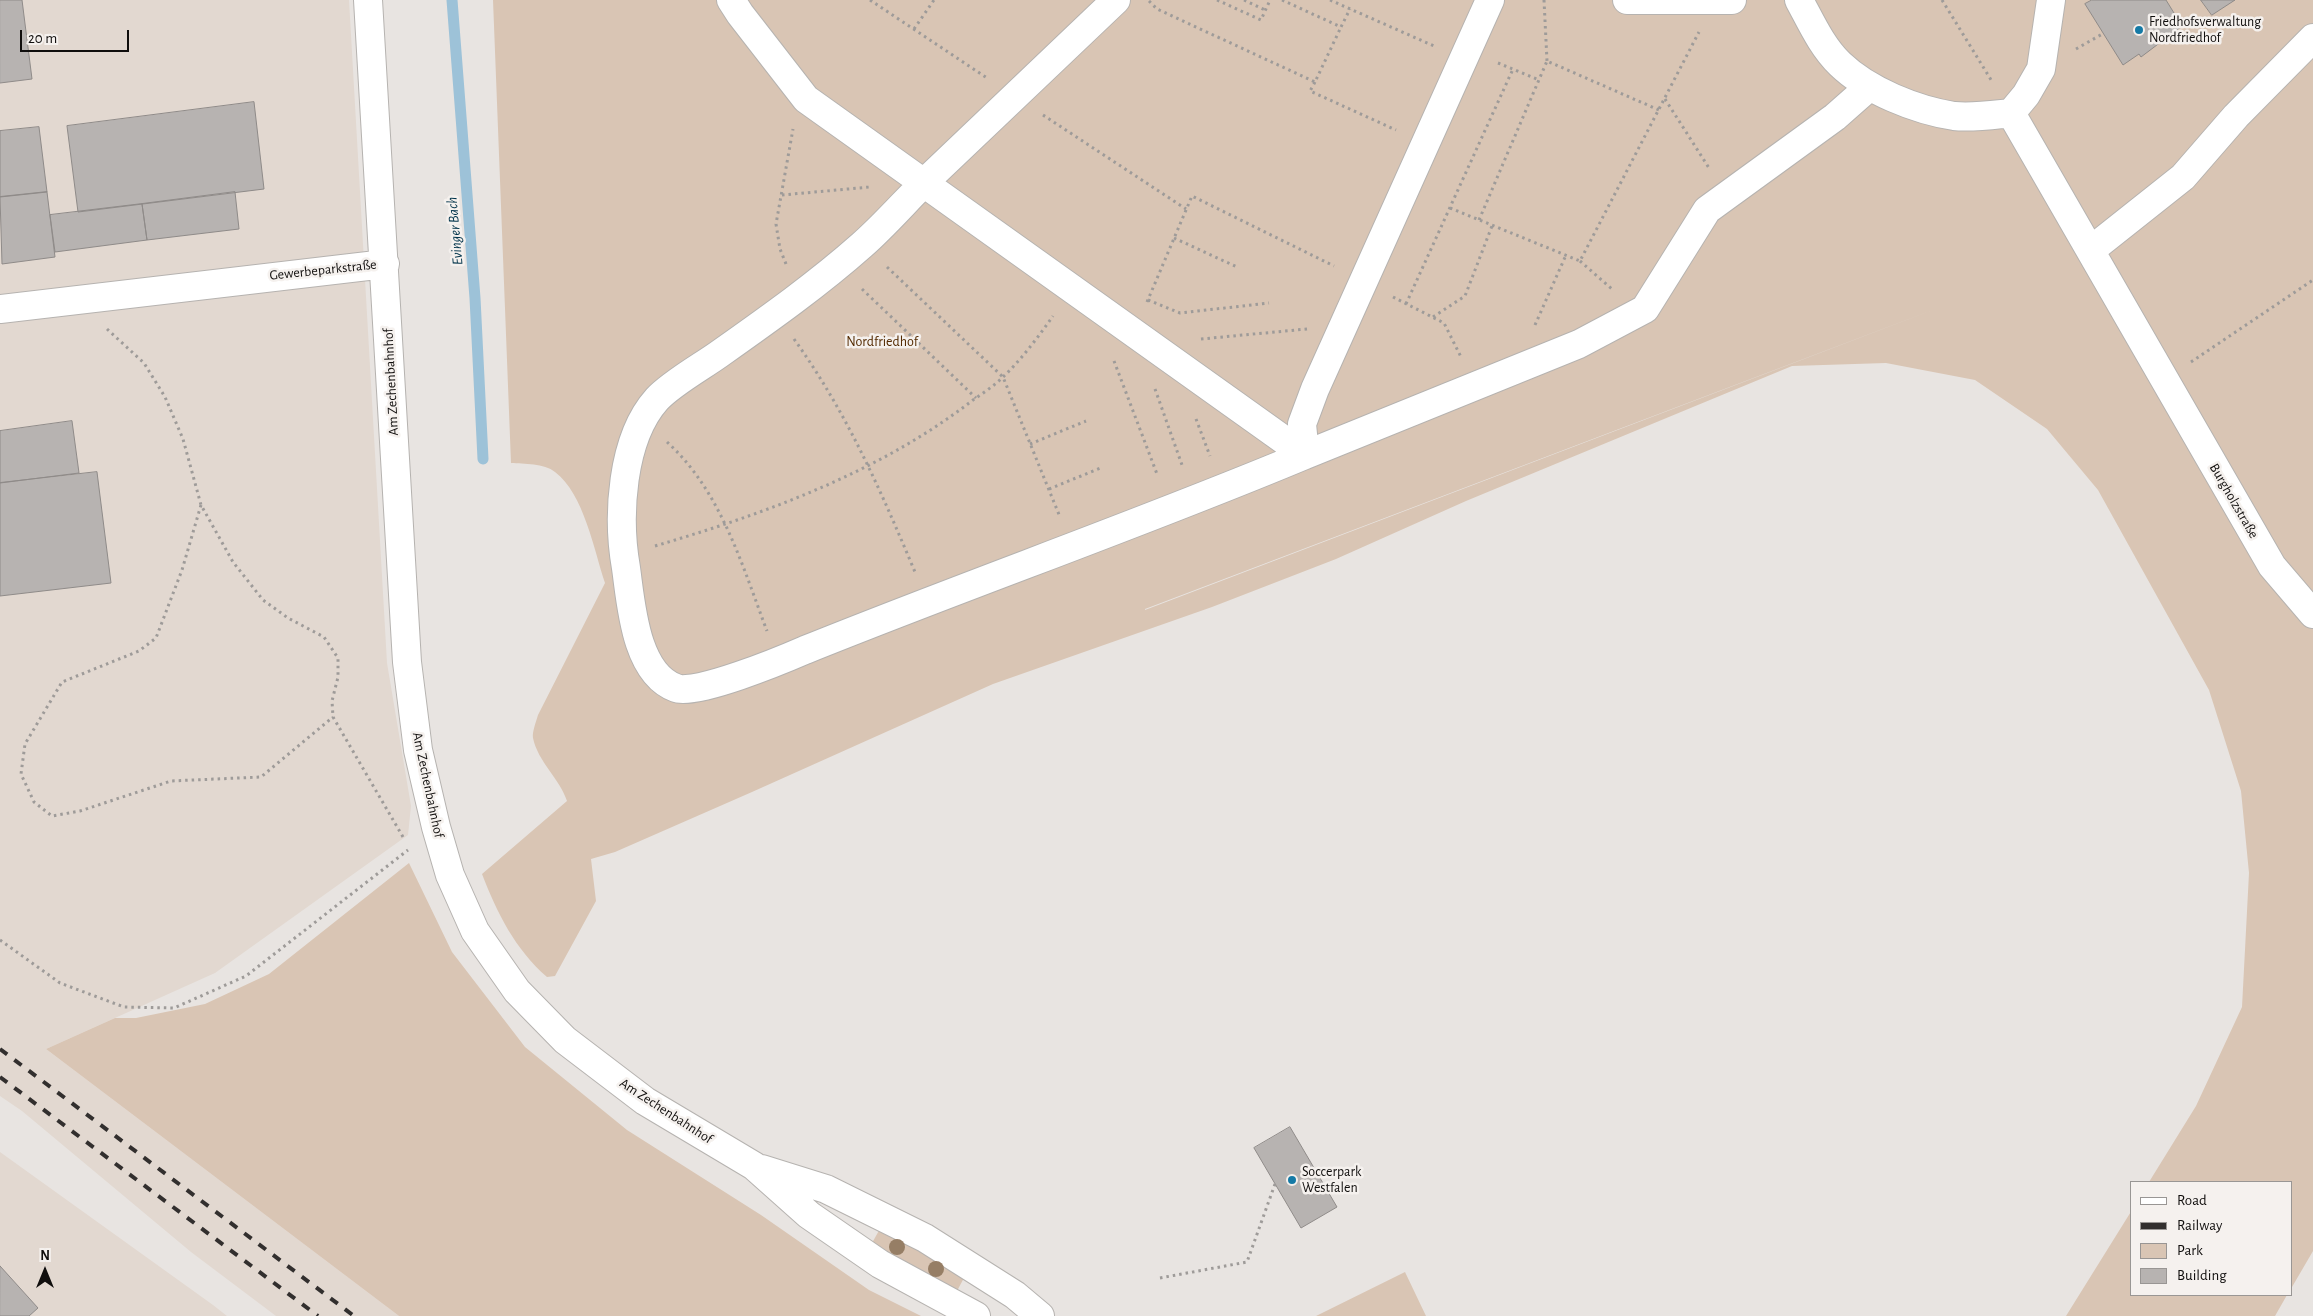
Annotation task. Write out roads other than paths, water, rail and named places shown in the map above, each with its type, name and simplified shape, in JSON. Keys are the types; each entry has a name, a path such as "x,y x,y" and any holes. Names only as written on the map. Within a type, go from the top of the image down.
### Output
{"street":[{"name":"Gewerbeparkstraße","path":"0,309 385,264 368,0"},
{"path":"731,0 806,99 925,182 1305,455"},
{"path":"1116,0 925,182 863,244 776,314 659,397 643,420 632,443 627,468 624,504 624,555 638,641 645,656 661,678 676,688 692,690 778,661 927,600 1305,455 1579,344 1645,309 1707,210 1834,118 1869,87"},
{"path":"1305,455 1302,424 1315,389 1490,0"},
{"path":"1627,0 1724,0"},
{"path":"1799,0 1821,40 1839,64 1869,87 1917,105 1954,116 2011,113 2026,94 2041,68 2051,0"},
{"path":"2091,250 2183,177 2236,116 2313,38"},
{"name":"Burgholzstraße","path":"2011,113 2272,566 2313,614"},
{"name":"Am Zechenbahnhof","path":"385,264 407,662 418,750 436,828 450,875 475,931 517,991 565,1040 645,1101 754,1166 809,1215 880,1264 976,1316"},
{"name":"Am Zechenbahnhof","path":"754,1166 826,1189 925,1238 1015,1294 1040,1316"}],"waterway":[{"name":"Evinger Bach","path":"452,0 475,298 483,459"}],"railway":[{"path":"0,1049 354,1316"},
{"path":"0,1077 318,1316"}],"place":[{"name":"Friedhofsverwaltung Nordfriedhof","path":"2139,30"},
{"name":"Soccerpark Westfalen","path":"1292,1180"}],"park label":[{"name":"Nordfriedhof","path":"882,342"}]}
